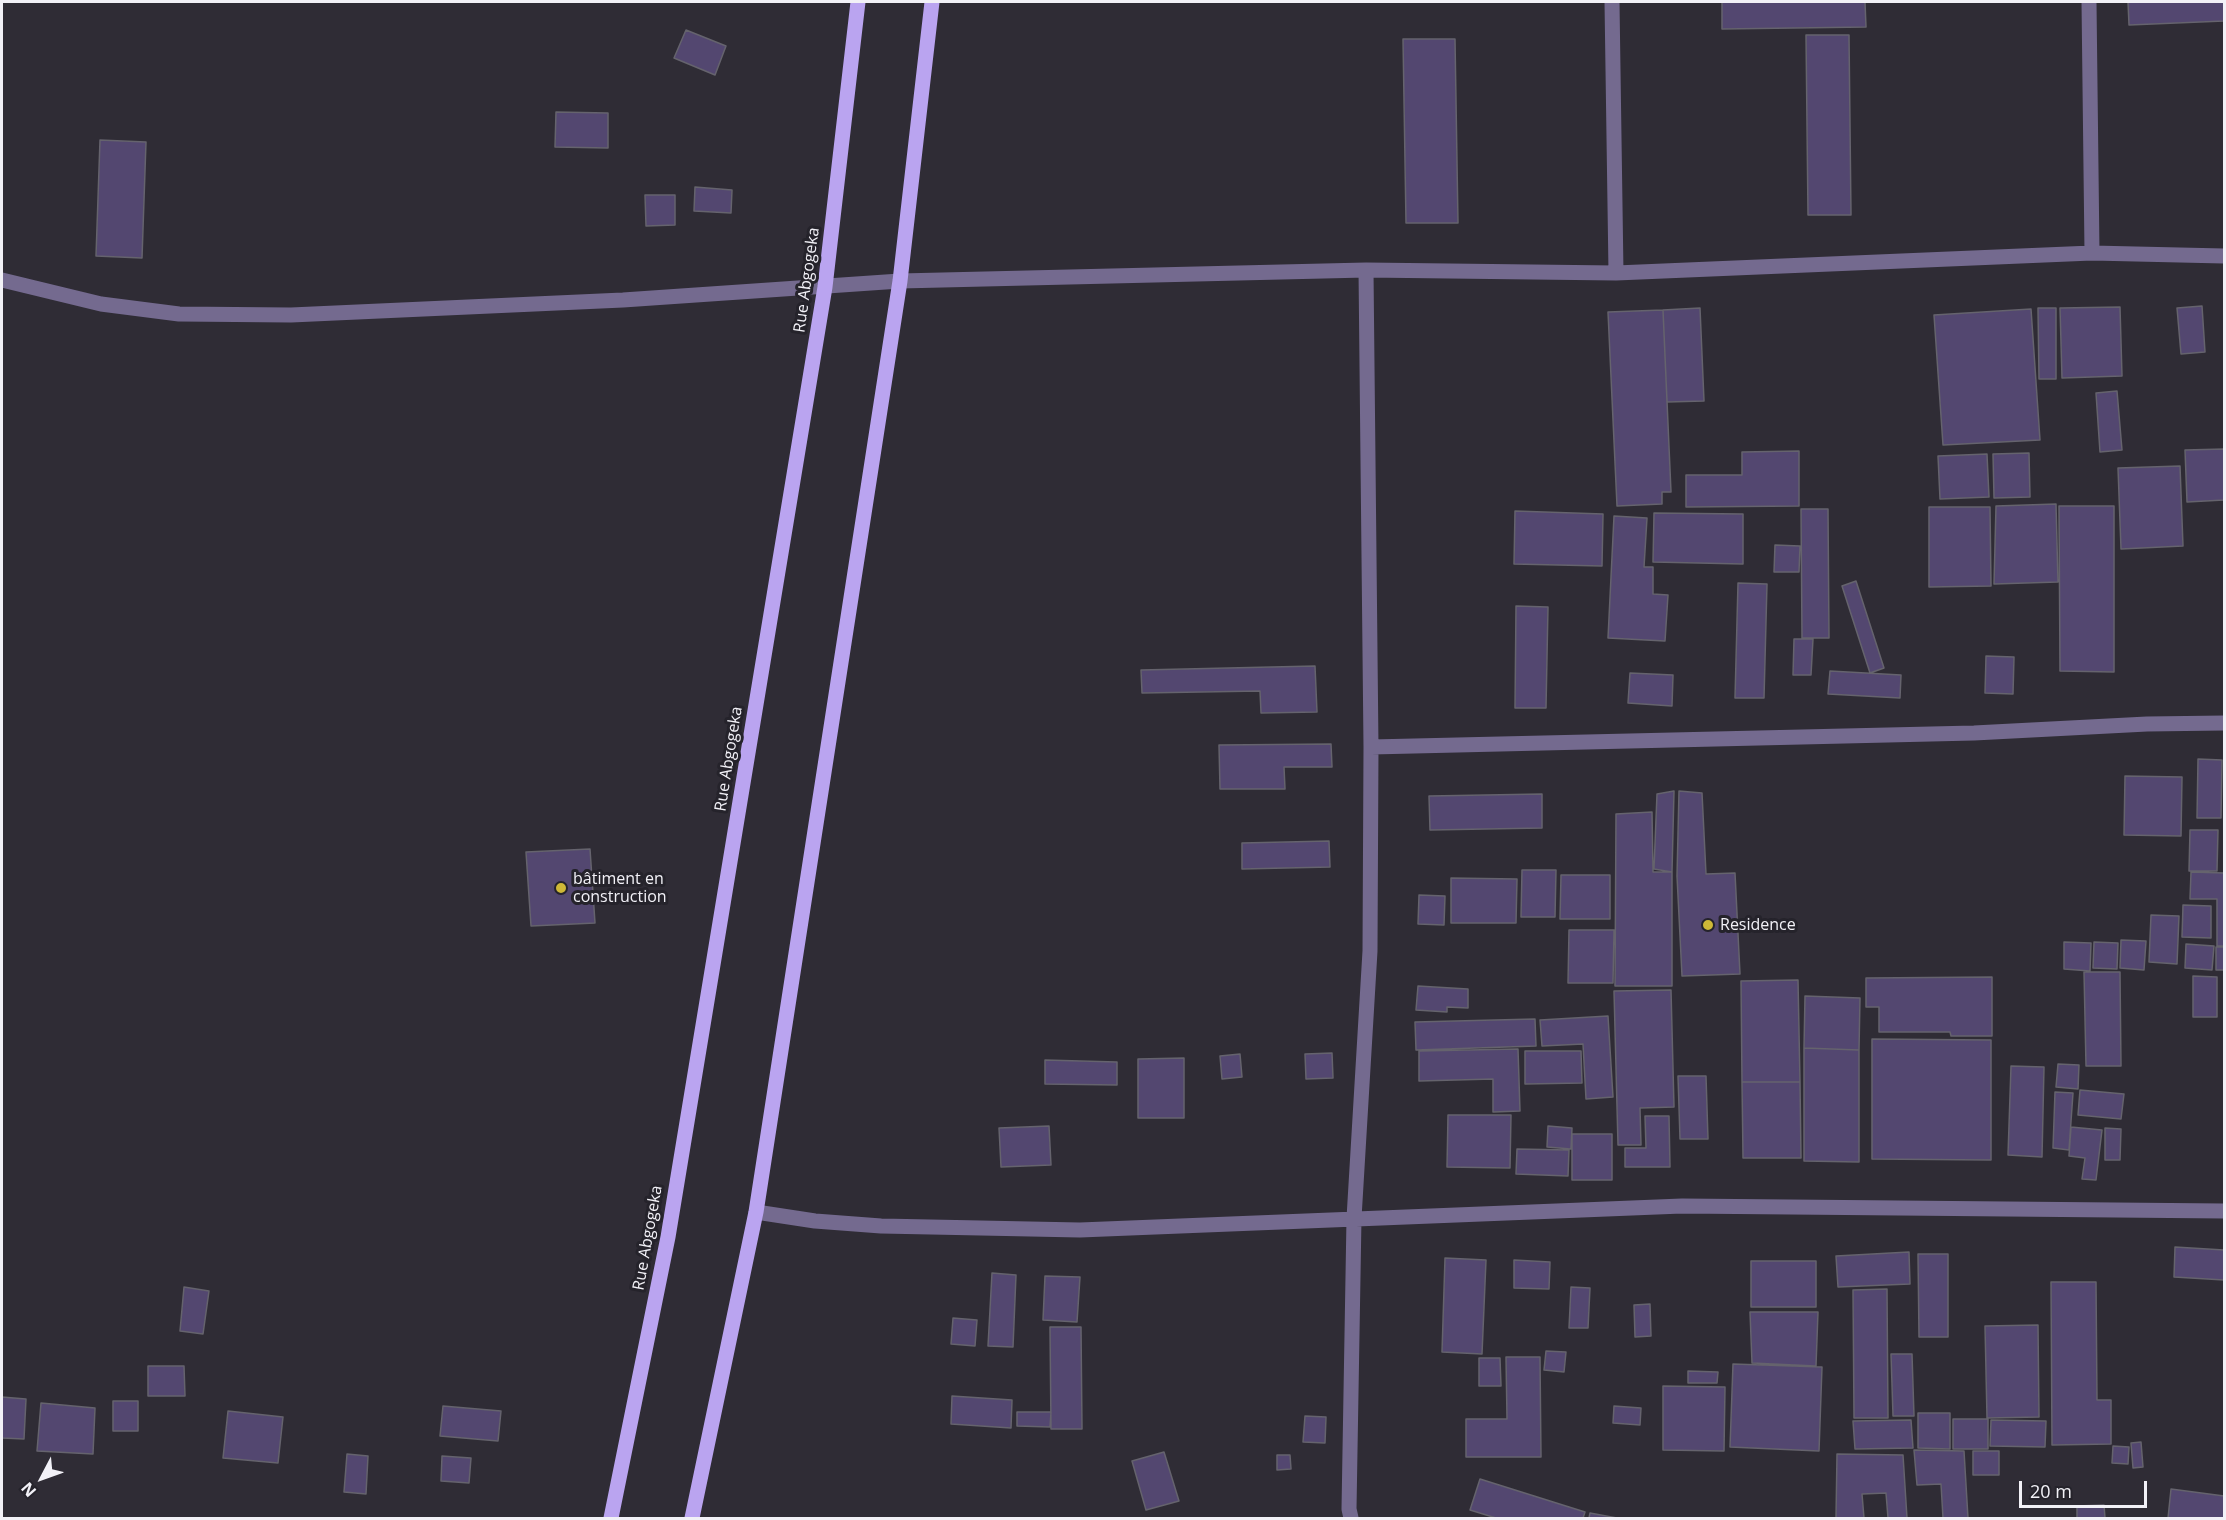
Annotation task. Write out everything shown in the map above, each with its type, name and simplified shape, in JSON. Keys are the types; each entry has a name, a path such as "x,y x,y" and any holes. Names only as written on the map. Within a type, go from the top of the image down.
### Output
{"main road":[{"name":"Rue Abgogeka","path":"612,1518 668,1237 825,287 858,2"},
{"path":"692,1518 756,1212 900,281 932,2"}],"street":[{"path":"1612,2 1616,273"},
{"path":"2089,2 2092,253"},
{"path":"2,280 100,304 179,314 338,313 623,300 900,281 1366,270 1616,273 2092,253 2224,256"},
{"path":"1351,1518 1349,1509 1354,1218 1370,951 1371,747 1366,270"},
{"path":"1371,747 1974,733 2147,724 2224,723"},
{"path":"756,1212 814,1221 881,1226 1080,1230 1682,1206 2224,1210"}],"building":[{"path":"1722,2 1865,2 1866,27 1722,29"},
{"path":"2128,2 2224,2 2224,21 2129,25"},
{"path":"686,30 726,46 715,75 674,58"},
{"path":"1806,35 1849,35 1851,215 1808,215"},
{"path":"1403,39 1455,39 1458,223 1406,223"},
{"path":"556,112 608,113 608,148 555,147"},
{"path":"100,140 146,142 142,258 96,256"},
{"path":"695,187 732,190 731,213 694,211"},
{"path":"645,195 675,195 675,225 646,226"},
{"path":"2202,306 2205,352 2181,354 2177,308"},
{"path":"2120,307 2122,376 2062,378 2060,308"},
{"path":"1700,308 1704,401 1667,402 1663,310"},
{"path":"2038,308 2056,308 2056,379 2039,379"},
{"path":"2031,309 2040,440 1943,445 1934,315"},
{"path":"1663,310 1671,492 1662,492 1662,504 1617,506 1608,312"},
{"path":"2117,391 2122,450 2100,452 2096,393"},
{"path":"2224,449 2224,500 2187,502 2185,450"},
{"path":"1799,451 1799,506 1686,507 1686,475 1742,475 1742,452"},
{"path":"2029,453 2030,497 1994,498 1993,454"},
{"path":"1987,454 1989,497 1940,499 1938,456"},
{"path":"2180,466 2183,546 2121,549 2118,468"},
{"path":"2056,504 2058,582 1994,584 1996,506"},
{"path":"2059,506 2114,506 2114,672 2060,671"},
{"path":"1929,507 1990,507 1991,586 1929,587"},
{"path":"1801,509 1828,509 1829,638 1802,638"},
{"path":"1515,511 1603,514 1602,566 1514,564"},
{"path":"1654,513 1743,514 1743,564 1653,562"},
{"path":"1614,516 1647,518 1644,567 1653,567 1653,594 1668,595 1665,641 1608,638"},
{"path":"1775,545 1800,546 1799,572 1774,572"},
{"path":"1856,581 1884,668 1870,673 1842,586"},
{"path":"1738,583 1767,584 1764,698 1735,698"},
{"path":"1516,606 1548,607 1546,708 1515,708"},
{"path":"1794,639 1813,639 1811,675 1793,675"},
{"path":"1986,656 2014,657 2013,694 1985,693"},
{"path":"1315,666 1317,712 1261,713 1260,691 1142,693 1141,670"},
{"path":"1830,671 1901,675 1900,698 1828,694"},
{"path":"1630,673 1673,675 1672,706 1628,703"},
{"path":"1331,744 1332,767 1284,767 1285,789 1220,789 1219,745"},
{"path":"2198,759 2222,760 2221,818 2197,818"},
{"path":"2125,776 2182,777 2181,836 2124,835"},
{"path":"1674,791 1672,872 1654,869 1657,794"},
{"name":"Residence","path":"1679,791 1702,793 1706,874 1735,873 1740,974 1682,976 1677,876"},
{"path":"1542,794 1542,828 1430,830 1429,796"},
{"path":"1652,812 1653,872 1672,872 1672,986 1615,986 1616,814"},
{"path":"2190,830 2218,830 2217,871 2189,871"},
{"path":"1329,841 1330,867 1242,869 1242,843"},
{"name":"bâtiment en construction","path":"590,849 595,923 531,926 526,852"},
{"path":"1522,870 1556,870 1555,917 1521,917"},
{"path":"2191,872 2224,873 2224,946 2217,946 2217,899 2190,899"},
{"path":"1561,875 1610,875 1610,919 1560,919"},
{"path":"1451,878 1517,879 1516,923 1451,923"},
{"path":"1419,895 1445,896 1444,925 1418,924"},
{"path":"2183,905 2211,906 2211,938 2182,937"},
{"path":"2151,915 2179,916 2177,964 2149,962"},
{"path":"1569,930 1614,930 1613,983 1568,983"},
{"path":"2121,940 2146,941 2144,970 2120,968"},
{"path":"2064,942 2091,943 2090,971 2064,969"},
{"path":"2094,942 2118,943 2117,969 2093,968"},
{"path":"2186,944 2214,946 2212,970 2185,968"},
{"path":"2216,947 2224,947 2224,970 2216,970"},
{"path":"2084,972 2120,972 2121,1066 2086,1066"},
{"path":"2193,976 2217,977 2217,1017 2193,1017"},
{"path":"1992,977 1992,1036 1951,1036 1950,1032 1879,1032 1879,1007 1866,1007 1866,978"},
{"path":"1798,980 1800,1082 1742,1082 1741,981"},
{"path":"1418,986 1468,989 1468,1008 1447,1007 1447,1012 1416,1010"},
{"path":"1671,990 1674,1107 1640,1108 1641,1145 1618,1145 1614,991"},
{"path":"1805,996 1860,998 1859,1050 1804,1048"},
{"path":"1608,1016 1613,1097 1586,1099 1583,1044 1542,1046 1540,1020"},
{"path":"1535,1019 1536,1046 1416,1050 1415,1022"},
{"path":"1872,1039 1991,1040 1991,1160 1872,1159"},
{"path":"1804,1048 1859,1050 1859,1162 1804,1161"},
{"path":"1518,1049 1520,1111 1493,1112 1493,1079 1419,1081 1419,1051"},
{"path":"1525,1051 1581,1051 1582,1083 1525,1084"},
{"path":"1332,1053 1333,1078 1306,1079 1305,1054"},
{"path":"1240,1054 1242,1077 1222,1079 1220,1056"},
{"path":"1184,1058 1184,1118 1138,1118 1138,1059"},
{"path":"1045,1060 1117,1062 1117,1085 1045,1084"},
{"path":"2058,1064 2079,1065 2078,1089 2056,1087"},
{"path":"2011,1066 2044,1067 2042,1157 2008,1155"},
{"path":"1678,1076 1706,1076 1708,1139 1680,1139"},
{"path":"1742,1082 1800,1082 1801,1158 1743,1158"},
{"path":"2080,1090 2124,1094 2121,1119 2078,1115"},
{"path":"2055,1092 2073,1093 2069,1150 2053,1148"},
{"path":"1448,1115 1511,1115 1510,1168 1447,1167"},
{"path":"1645,1116 1669,1116 1670,1167 1625,1167 1625,1148 1646,1148"},
{"path":"1049,1126 1051,1165 1001,1167 999,1128"},
{"path":"1548,1126 1572,1128 1571,1149 1547,1147"},
{"path":"2071,1127 2102,1130 2096,1180 2082,1179 2085,1158 2069,1156"},
{"path":"2105,1128 2121,1129 2120,1160 2105,1160"},
{"path":"1572,1134 1612,1134 1612,1180 1572,1180"},
{"path":"1517,1149 1569,1150 1568,1176 1516,1174"},
{"path":"2175,1247 2224,1250 2224,1280 2174,1277"},
{"path":"1909,1252 1910,1284 1838,1287 1836,1256"},
{"path":"1918,1254 1948,1254 1948,1337 1919,1337"},
{"path":"1445,1258 1486,1260 1482,1354 1442,1352"},
{"path":"1514,1260 1550,1262 1549,1289 1514,1288"},
{"path":"1751,1261 1816,1261 1816,1307 1751,1307"},
{"path":"992,1273 1016,1275 1013,1347 988,1346"},
{"path":"1045,1276 1080,1277 1077,1322 1043,1320"},
{"path":"2051,1282 2096,1282 2097,1400 2111,1400 2111,1444 2052,1445"},
{"path":"184,1287 209,1291 203,1334 180,1331"},
{"path":"1571,1287 1590,1288 1588,1328 1569,1328"},
{"path":"1887,1289 1888,1418 1854,1418 1853,1290"},
{"path":"1650,1304 1651,1336 1635,1337 1634,1305"},
{"path":"1750,1312 1818,1312 1816,1366 1752,1363"},
{"path":"953,1318 977,1320 975,1346 951,1344"},
{"path":"2038,1325 2039,1417 1987,1418 1985,1326"},
{"path":"1050,1327 1081,1327 1082,1429 1051,1429"},
{"path":"1546,1351 1566,1352 1564,1372 1544,1370"},
{"path":"1891,1354 1912,1354 1914,1416 1893,1416"},
{"path":"1506,1357 1540,1357 1541,1457 1466,1457 1466,1419 1507,1419"},
{"path":"1479,1358 1500,1358 1501,1386 1479,1386"},
{"path":"1733,1364 1822,1367 1819,1451 1730,1447"},
{"path":"148,1366 184,1366 185,1396 148,1396"},
{"path":"1688,1371 1718,1372 1717,1383 1688,1383"},
{"path":"1663,1386 1725,1387 1724,1451 1663,1450"},
{"path":"952,1396 1012,1400 1011,1428 951,1424"},
{"path":"2,1397 26,1399 24,1439 2,1438"},
{"path":"113,1401 138,1401 138,1431 113,1431"},
{"path":"41,1403 95,1408 93,1454 37,1451"},
{"path":"443,1406 501,1411 498,1441 440,1436"},
{"path":"1614,1406 1641,1408 1640,1425 1613,1423"},
{"path":"228,1411 283,1417 278,1463 223,1458"},
{"path":"1017,1412 1051,1412 1050,1427 1017,1426"},
{"path":"1918,1413 1950,1413 1950,1449 1918,1448"},
{"path":"1305,1416 1326,1417 1325,1443 1303,1442"},
{"path":"1953,1419 1988,1419 1988,1449 1953,1449"},
{"path":"1911,1420 1913,1448 1855,1449 1853,1421"},
{"path":"1991,1420 2046,1421 2045,1447 1990,1446"},
{"path":"2141,1442 2143,1467 2133,1468 2131,1443"},
{"path":"2113,1446 2129,1447 2128,1464 2112,1463"},
{"path":"1914,1450 1964,1451 1968,1518 1943,1518 1941,1484 1917,1485"},
{"path":"1973,1451 1999,1451 1999,1475 1973,1475"},
{"path":"1164,1452 1179,1501 1146,1510 1132,1461"},
{"path":"347,1454 368,1456 366,1494 344,1492"},
{"path":"1837,1454 1903,1455 1907,1518 1888,1518 1886,1493 1862,1494 1864,1518 1836,1518"},
{"path":"1277,1455 1290,1455 1291,1469 1277,1470"},
{"path":"442,1456 471,1458 469,1483 441,1481"},
{"path":"1480,1479 1585,1512 1583,1518 1496,1518 1470,1510"},
{"path":"2171,1489 2224,1496 2224,1518 2168,1518"},
{"path":"2104,1505 2105,1518 2077,1518 2077,1506"},
{"path":"1590,1513 1617,1518 1589,1518"}],"place":[{"name":"bâtiment en construction","path":"561,888"},
{"name":"Residence","path":"1708,925"}]}
